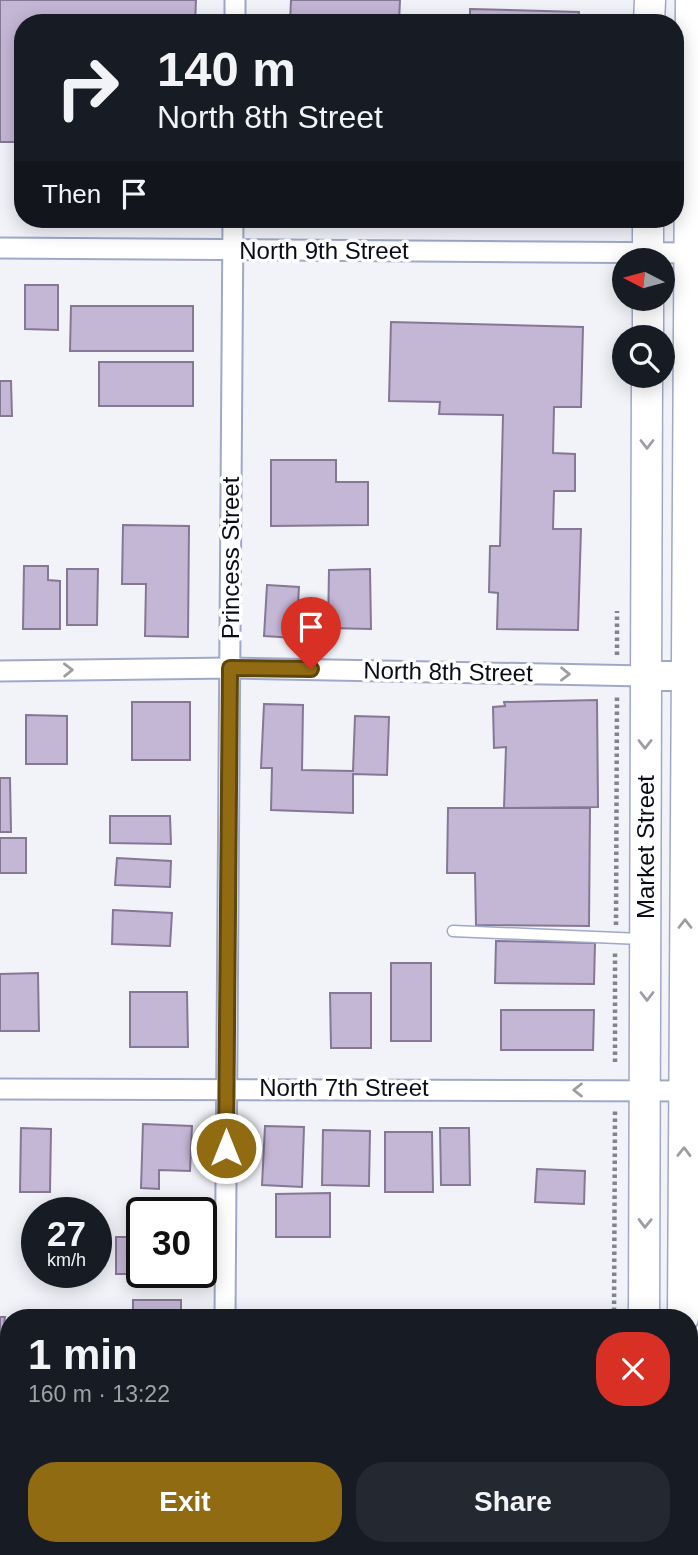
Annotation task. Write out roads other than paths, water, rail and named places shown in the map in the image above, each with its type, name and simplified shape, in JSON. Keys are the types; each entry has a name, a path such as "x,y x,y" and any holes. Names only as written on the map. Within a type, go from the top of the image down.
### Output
{"main road":[{"name":"Market Street","path":"683,1309 692,1091 694,253 691,0"},
{"path":"648,228 648,248"},
{"name":"Market Street","path":"644,1309 647,388"}],"street":[{"name":"Princess Street","path":"225,1309 233,228"},
{"name":"North 9th Street","path":"0,248 612,256"},
{"name":"North 9th Street","path":"676,254 694,253"},
{"name":"North 8th Street","path":"0,671 230,668 645,676"},
{"path":"645,676 692,676"},
{"name":"North 7th Street","path":"0,1089 226,1087 692,1091"}],"lane":[{"path":"453,931 647,939"}]}
